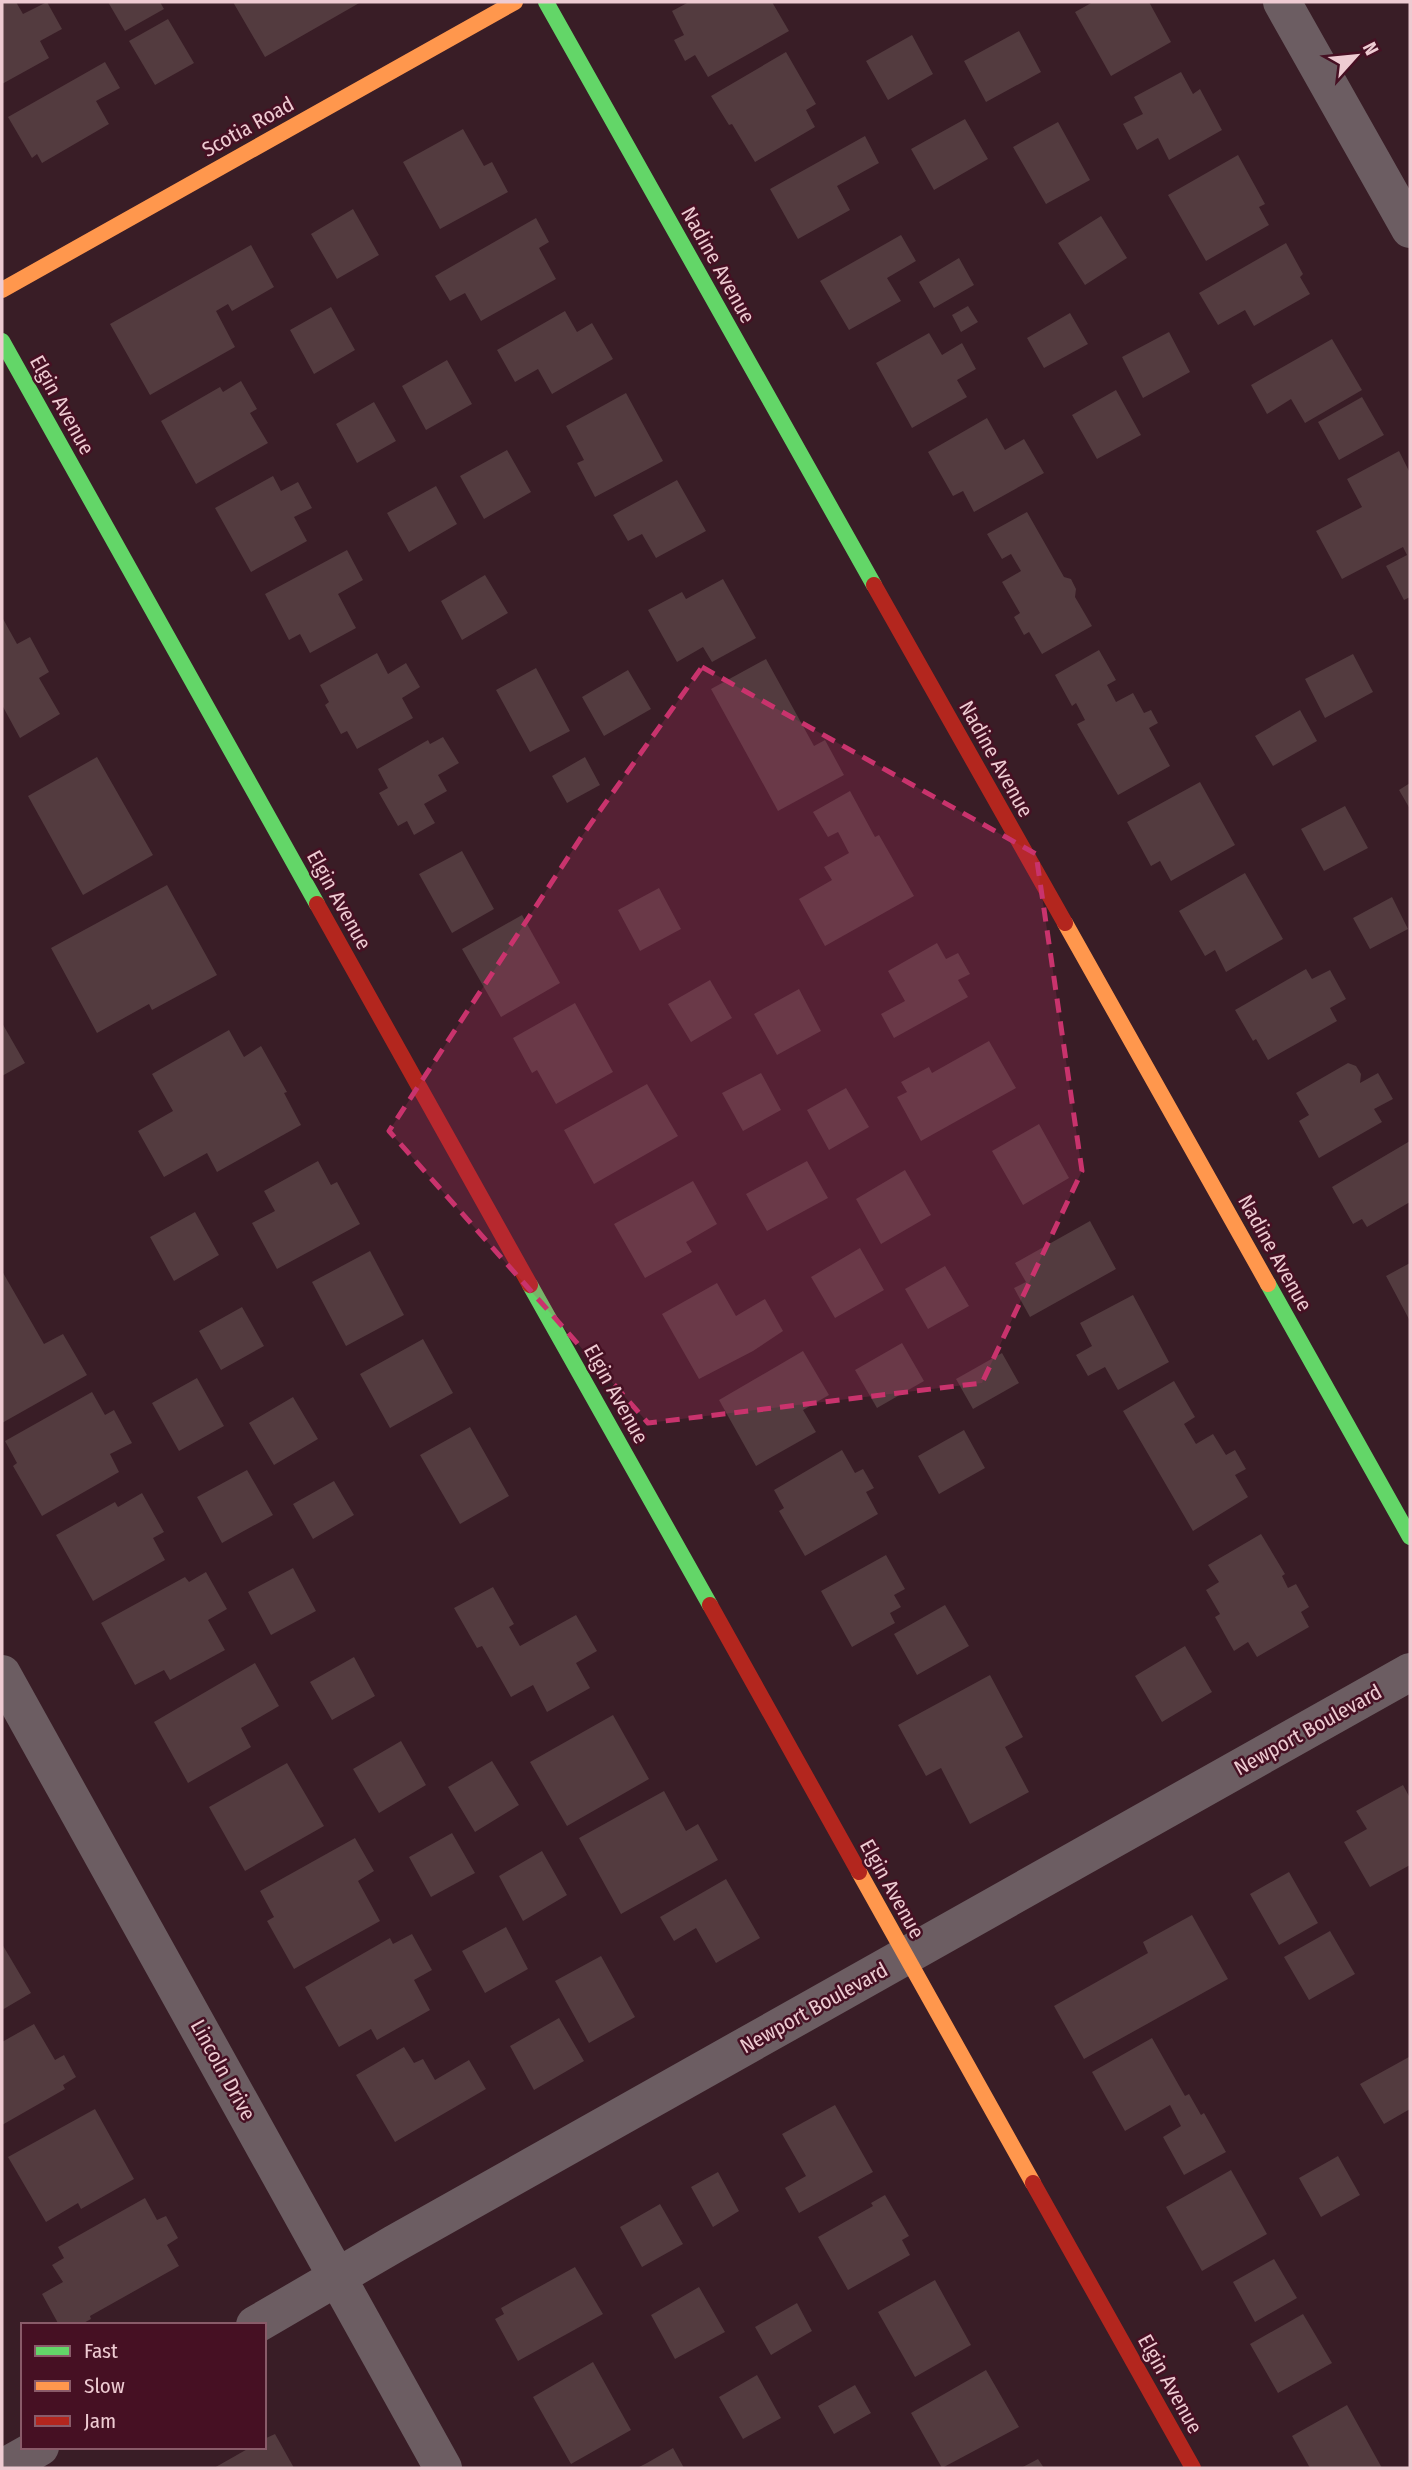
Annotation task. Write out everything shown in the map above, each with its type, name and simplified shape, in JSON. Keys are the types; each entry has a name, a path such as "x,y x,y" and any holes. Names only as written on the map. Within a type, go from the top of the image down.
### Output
{"street":[{"name":"Scotia Road","path":"2,290 515,2"},
{"name":"Nadine Avenue","path":"546,2 1410,1537"},
{"path":"1282,2 1410,229"},
{"name":"Elgin Avenue","path":"2,341 1193,2468"},
{"name":"Newport Boulevard","path":"259,2323 1410,1672"},
{"name":"Lincoln Drive","path":"2,1674 443,2468"},
{"path":"3,2468 36,2449"}],"highlighted area":[{"path":"702,667 1036,854 1082,1171 982,1383 648,1423 389,1131 582,836"}],"building":[{"path":"2,2 16,2 23,14 47,2 62,29 40,41 49,58 2,84"},
{"path":"108,2 160,2 164,9 125,31"},
{"path":"233,2 361,2 265,57"},
{"path":"689,2 772,2 789,31 708,77 695,55 685,61 674,40 684,35 672,11"},
{"path":"1093,2 1149,2 1171,42 1111,76 1075,12"},
{"path":"168,19 194,63 155,85 129,41"},
{"path":"1019,31 1041,72 986,102 964,61"},
{"path":"912,35 933,74 888,100 866,61"},
{"path":"786,52 816,104 806,110 815,127 755,162 711,96"},
{"path":"105,62 120,88 96,101 109,124 42,163 37,154 32,158 8,117"},
{"path":"1181,72 1193,94 1200,89 1222,130 1169,160 1158,138 1137,150 1123,124 1143,114 1134,97"},
{"path":"965,119 988,159 934,190 911,149"},
{"path":"1058,122 1090,180 1046,204 1013,147"},
{"path":"463,129 484,166 492,162 508,192 440,229 403,162"},
{"path":"865,136 879,163 837,186 850,210 798,239 770,189"},
{"path":"1238,155 1265,204 1259,207 1269,225 1206,261 1168,195"},
{"path":"353,209 379,255 337,279 311,234"},
{"path":"1101,216 1127,258 1085,285 1058,243"},
{"path":"536,218 549,242 539,248 556,279 481,321 465,293 450,301 435,276"},
{"path":"901,235 916,261 887,278 901,301 849,330 820,281"},
{"path":"1286,243 1303,274 1300,277 1310,294 1254,326 1245,310 1218,325 1199,293"},
{"path":"251,245 274,287 232,311 228,304 216,311 235,347 150,395 110,324"},
{"path":"959,258 974,285 934,308 919,282"},
{"path":"968,306 978,322 961,332 952,315"},
{"path":"331,307 355,350 314,374 290,330"},
{"path":"565,311 577,332 592,323 613,359 552,394 538,369 515,382 497,350"},
{"path":"1070,313 1088,344 1044,368 1027,338"},
{"path":"1169,332 1190,372 1143,398 1122,357"},
{"path":"929,333 942,355 962,343 976,369 957,380 967,397 912,428 876,363"},
{"path":"1332,339 1362,390 1305,423 1291,399 1267,414 1251,385"},
{"path":"447,360 472,404 426,430 402,386"},
{"path":"241,381 257,409 250,413 268,443 196,484 161,421 220,387 223,392"},
{"path":"1116,390 1141,435 1097,459 1072,415"},
{"path":"626,393 663,461 595,497 577,463 584,460 566,426"},
{"path":"1362,397 1384,435 1339,460 1318,422"},
{"path":"374,402 396,441 357,463 336,424"},
{"path":"987,418 1005,450 1024,439 1044,473 974,512 963,491 953,496 928,452"},
{"path":"507,450 531,492 484,519 460,476"},
{"path":"1399,451 1410,473 1410,597 1404,600 1386,566 1407,555 1403,547 1342,579 1316,531 1362,507 1347,479"},
{"path":"273,476 281,491 298,482 312,508 294,517 307,541 251,572 215,508"},
{"path":"677,480 706,531 656,558 642,534 628,541 613,515"},
{"path":"436,486 457,524 409,552 387,513"},
{"path":"1027,512 1064,577 1071,579 1076,589 1075,597 1092,626 1042,654 1029,632 1024,635 1014,617 1020,613 1002,582 1021,571 1011,554 1002,559 987,534"},
{"path":"347,550 363,580 338,594 356,628 310,653 300,634 289,640 265,594"},
{"path":"485,575 508,613 462,640 441,601"},
{"path":"723,579 756,638 712,662 703,647 677,662 648,610 682,592 686,599"},
{"path":"2,617 17,644 30,637 49,672 39,678 60,714 20,738 2,705"},
{"path":"1099,650 1116,680 1107,685 1116,702 1133,693 1144,713 1151,710 1158,723 1149,728 1170,766 1118,795 1077,724 1085,720 1076,703 1072,706 1055,675"},
{"path":"377,653 388,674 406,663 420,687 402,698 413,718 357,749 347,731 341,734 325,705 329,702 320,685"},
{"path":"1353,654 1373,692 1325,718 1305,679"},
{"path":"766,659 814,746 825,740 844,775 778,811 711,689"},
{"path":"536,668 570,731 530,752 496,690"},
{"path":"628,670 651,709 604,736 582,697"},
{"path":"1300,710 1317,741 1273,766 1255,736"},
{"path":"443,737 459,763 438,775 447,791 424,804 435,823 414,835 407,821 398,826 379,793 388,788 378,769 428,740 430,744"},
{"path":"97,757 153,855 83,895 28,796"},
{"path":"585,757 600,785 567,803 552,776"},
{"path":"1200,782 1235,845 1171,881 1160,861 1151,866 1127,822"},
{"path":"1410,783 1410,809 1399,790"},
{"path":"850,791 875,837 879,835 914,896 825,946 799,899 832,880 824,867 849,853 838,832 828,837 813,812"},
{"path":"1345,806 1368,848 1324,871 1301,829"},
{"path":"462,851 494,909 452,933 419,874"},
{"path":"1245,873 1283,939 1226,972 1215,950 1205,956 1179,911"},
{"path":"167,885 217,975 152,1010 149,1004 97,1033 51,948"},
{"path":"659,888 681,929 640,951 618,910"},
{"path":"1392,897 1408,929 1370,949 1353,918"},
{"path":"522,915 560,983 501,1017 462,949"},
{"path":"937,943 946,959 958,953 970,974 958,980 968,997 894,1038 881,1014 905,1001 888,971"},
{"path":"1306,969 1312,979 1330,970 1346,999 1330,1008 1337,1021 1268,1060 1235,1010"},
{"path":"710,980 732,1018 691,1042 668,1004"},
{"path":"799,989 821,1031 777,1055 754,1014"},
{"path":"575,1003 613,1072 556,1104 537,1070 532,1073 513,1038"},
{"path":"2,1023 25,1063 2,1076"},
{"path":"229,1030 244,1057 261,1046 287,1092 284,1093 301,1125 217,1172 207,1153 164,1177 138,1131 173,1111 152,1074"},
{"path":"989,1041 1016,1088 921,1141 897,1097 907,1092 901,1082 929,1067 932,1073"},
{"path":"1348,1063 1356,1066 1361,1074 1360,1083 1378,1073 1393,1099 1374,1109 1382,1122 1319,1158 1299,1121 1309,1115 1296,1093"},
{"path":"761,1073 781,1110 743,1131 722,1093"},
{"path":"647,1084 678,1136 594,1184 564,1130"},
{"path":"846,1088 869,1127 829,1150 807,1110"},
{"path":"1039,1124 1069,1178 1023,1205 992,1151"},
{"path":"1410,1141 1410,1202 1367,1227 1362,1219 1353,1224 1332,1187"},
{"path":"318,1161 331,1185 337,1182 360,1224 277,1269 252,1223 275,1211 264,1191"},
{"path":"807,1161 828,1198 767,1231 746,1194"},
{"path":"905,1170 931,1215 881,1244 856,1199"},
{"path":"693,1181 717,1224 686,1242 692,1252 645,1278 614,1224"},
{"path":"195,1212 219,1255 174,1281 150,1237"},
{"path":"1090,1221 1116,1269 1030,1317 1014,1288 1026,1282 1015,1263"},
{"path":"860,1248 884,1290 835,1318 811,1277"},
{"path":"370,1251 404,1315 346,1346 312,1282"},
{"path":"1410,1263 1410,1321 1386,1276"},
{"path":"945,1266 969,1306 928,1329 905,1289"},
{"path":"2,1271 44,1344 63,1334 87,1375 2,1423"},
{"path":"717,1283 736,1316 765,1299 783,1331 753,1351 699,1379 662,1314"},
{"path":"1133,1295 1169,1362 1118,1390 1105,1367 1088,1376 1076,1355 1092,1346 1080,1323"},
{"path":"242,1307 264,1346 221,1370 199,1331"},
{"path":"423,1339 453,1393 390,1428 360,1374"},
{"path":"902,1343 924,1381 877,1408 855,1370"},
{"path":"803,1351 829,1395 803,1410 816,1432 756,1466 719,1400"},
{"path":"1002,1353 1019,1383 973,1409 956,1379"},
{"path":"197,1378 224,1426 179,1451 152,1403"},
{"path":"1174,1381 1195,1417 1184,1424 1196,1444 1213,1434 1226,1455 1235,1450 1246,1469 1235,1475 1248,1497 1193,1531 1123,1411"},
{"path":"92,1392 105,1415 114,1410 132,1443 110,1454 119,1472 42,1516 13,1466 17,1463 5,1441"},
{"path":"293,1397 318,1439 274,1465 249,1423"},
{"path":"470,1427 509,1496 460,1524 420,1455"},
{"path":"964,1430 985,1468 939,1494 918,1456"},
{"path":"842,1450 855,1473 863,1469 874,1488 866,1492 878,1514 805,1556 779,1511 784,1508 774,1490"},
{"path":"247,1470 273,1515 222,1543 197,1497"},
{"path":"334,1481 354,1515 313,1539 293,1504"},
{"path":"142,1493 164,1532 153,1538 165,1560 93,1601 56,1535 115,1502 118,1507"},
{"path":"1261,1534 1285,1574 1282,1576 1288,1588 1296,1584 1309,1607 1301,1612 1309,1627 1257,1657 1248,1642 1234,1651 1215,1617 1220,1614 1206,1590 1219,1582 1208,1565"},
{"path":"886,1555 905,1589 894,1595 901,1607 890,1613 895,1623 852,1647 821,1591"},
{"path":"293,1568 316,1611 271,1635 248,1592"},
{"path":"206,1572 227,1609 208,1620 225,1650 170,1680 164,1670 135,1685 101,1623 185,1577 189,1582"},
{"path":"493,1587 514,1624 509,1627 520,1646 576,1615 597,1651 576,1663 590,1688 547,1712 533,1685 511,1697 482,1646 477,1648 454,1608"},
{"path":"945,1605 969,1646 917,1675 894,1634"},
{"path":"1185,1646 1212,1692 1162,1722 1135,1676"},
{"path":"354,1657 375,1696 332,1720 310,1682"},
{"path":"255,1663 279,1706 241,1728 251,1747 188,1783 154,1722"},
{"path":"990,1675 1023,1737 1005,1747 1029,1792 970,1824 941,1768 926,1776 898,1725"},
{"path":"613,1715 649,1779 567,1826 530,1762"},
{"path":"401,1741 426,1785 379,1813 353,1769"},
{"path":"492,1761 519,1805 475,1832 448,1787"},
{"path":"287,1763 324,1826 245,1871 209,1807"},
{"path":"1403,1785 1410,1798 1410,1865 1370,1887 1344,1842 1367,1829 1356,1811"},
{"path":"664,1791 686,1831 698,1824 718,1860 621,1914 579,1838"},
{"path":"452,1833 475,1873 431,1897 409,1857"},
{"path":"355,1838 374,1871 358,1881 380,1921 294,1969 267,1921 274,1917 260,1891"},
{"path":"542,1851 567,1895 523,1921 499,1876"},
{"path":"1289,1872 1318,1923 1279,1945 1250,1894"},
{"path":"726,1879 760,1938 716,1963 696,1928 674,1941 660,1917"},
{"path":"1192,1915 1228,1979 1084,2059 1054,2006 1148,1953 1143,1942"},
{"path":"506,1927 528,1969 485,1993 462,1951"},
{"path":"1330,1931 1355,1974 1309,2000 1284,1957"},
{"path":"412,1934 432,1970 414,1980 430,2010 377,2040 371,2029 339,2047 305,1987 390,1938 393,1944"},
{"path":"2,1944 31,1993 2,2010"},
{"path":"601,1956 635,2017 589,2043 555,1981"},
{"path":"559,2018 584,2061 534,2090 510,2046"},
{"path":"34,2024 55,2060 64,2055 76,2077 63,2085 65,2089 2,2125 2,2042"},
{"path":"1152,2038 1185,2096 1189,2094 1201,2115 1204,2113 1226,2152 1184,2175 1163,2137 1181,2126 1170,2105 1125,2131 1092,2072"},
{"path":"404,2047 414,2063 423,2059 435,2080 469,2060 486,2089 395,2142 356,2075"},
{"path":"1409,2057 1410,2109 1384,2124 1360,2084"},
{"path":"835,2105 873,2172 799,2213 785,2188 806,2176 782,2134"},
{"path":"95,2109 134,2179 81,2209 78,2203 46,2222 8,2157"},
{"path":"1338,2156 1360,2195 1321,2217 1299,2178"},
{"path":"1231,2170 1267,2234 1202,2271 1166,2207"},
{"path":"718,2172 739,2211 713,2227 691,2187"},
{"path":"885,2195 909,2236 902,2240 910,2255 848,2290 818,2237 873,2206 871,2203"},
{"path":"145,2198 157,2220 166,2216 178,2238 167,2245 179,2266 90,2316 91,2319 84,2323 58,2323 42,2294 63,2282 52,2265 64,2258 58,2247"},
{"path":"660,2204 683,2244 642,2267 620,2227"},
{"path":"1274,2259 1297,2298 1255,2322 1233,2282"},
{"path":"575,2267 603,2314 518,2361 495,2319 504,2314 501,2308"},
{"path":"935,2280 971,2345 915,2377 878,2312"},
{"path":"699,2287 725,2332 675,2359 651,2315"},
{"path":"797,2303 812,2331 771,2355 755,2327"},
{"path":"1303,2314 1332,2363 1278,2393 1250,2344"},
{"path":"593,2362 631,2430 571,2464 533,2397"},
{"path":"986,2370 1019,2427 942,2468 911,2413"},
{"path":"757,2375 781,2418 743,2439 719,2397"},
{"path":"855,2385 871,2413 834,2434 818,2406"},
{"path":"1347,2405 1382,2468 1310,2468 1292,2436"},
{"path":"275,2434 294,2468 214,2468 247,2449 266,2449 266,2438"},
{"path":"673,2448 684,2468 637,2468 647,2463"},
{"path":"1038,2459 1044,2468 1021,2468"}],"traffic: fast":[{"path":"546,2 874,585"},
{"path":"2,341 317,904"},
{"path":"1268,1284 1410,1537"},
{"path":"530,1285 710,1605"}],"traffic: slow":[{"path":"2,290 515,2"},
{"path":"1065,923 1268,1284"},
{"path":"859,1872 1033,2183"}],"traffic: jam":[{"path":"874,585 1065,923"},
{"path":"317,904 530,1285"},
{"path":"710,1605 859,1872"},
{"path":"1033,2183 1193,2468"}]}
